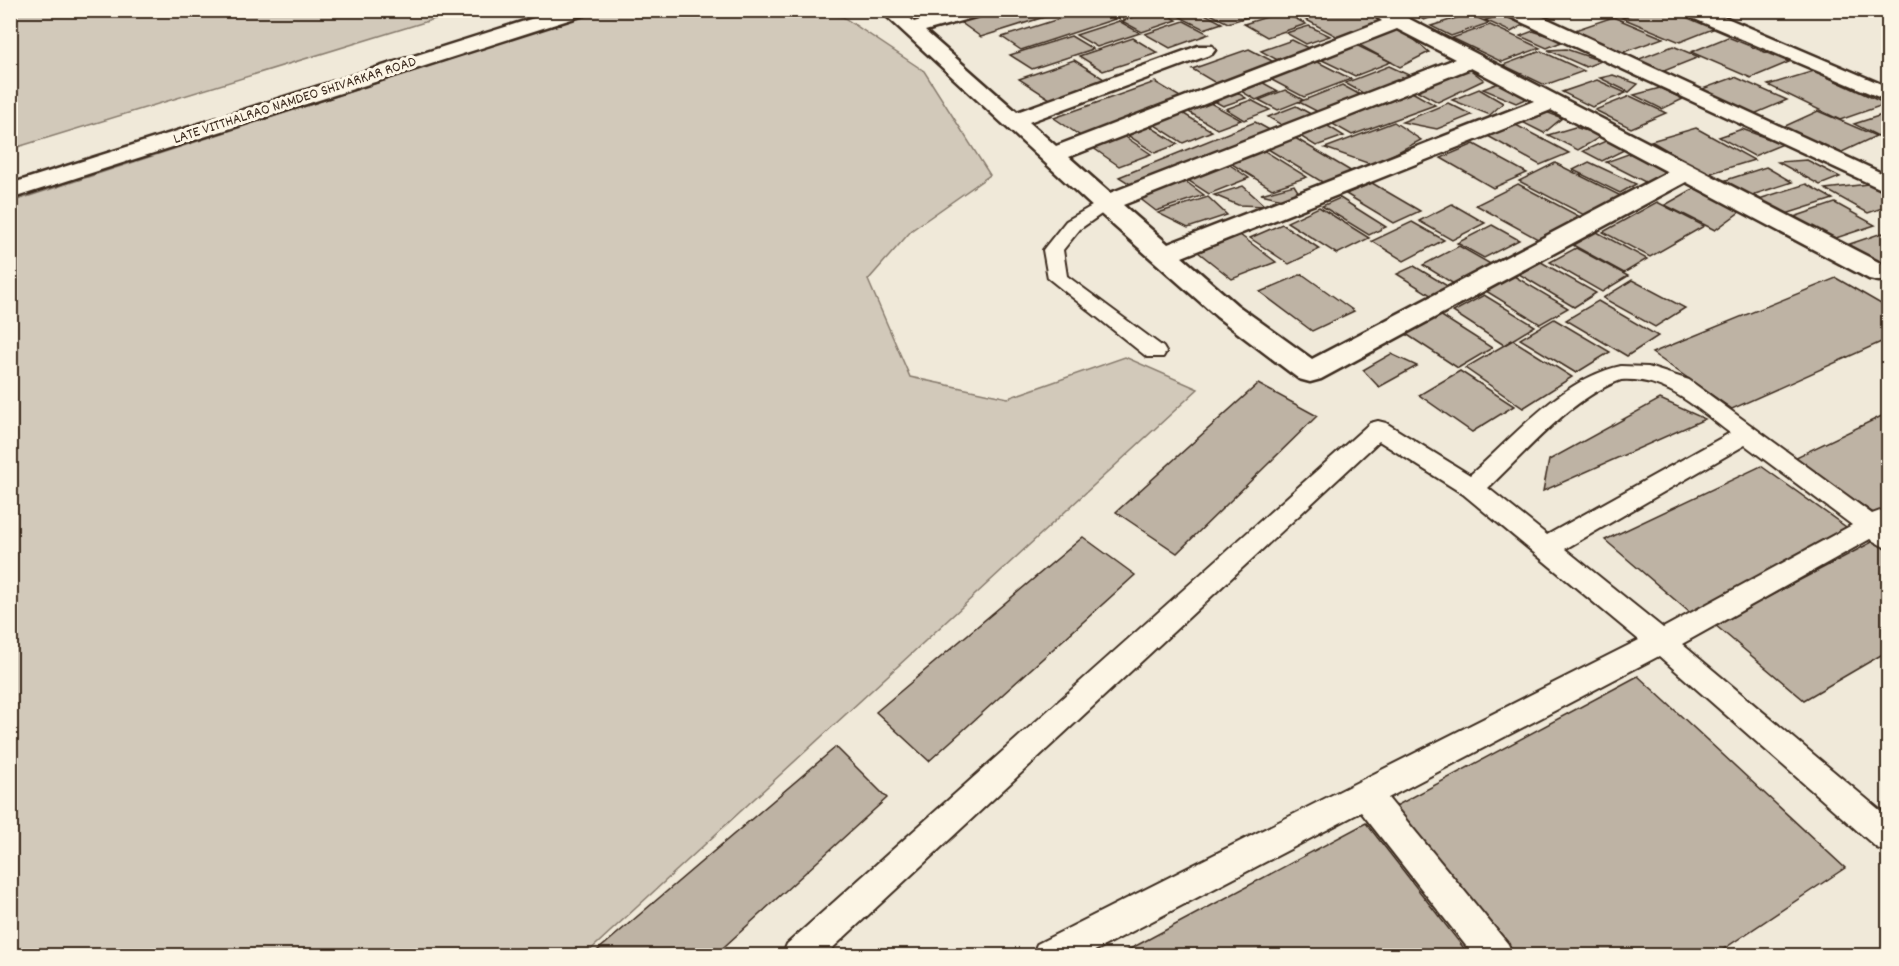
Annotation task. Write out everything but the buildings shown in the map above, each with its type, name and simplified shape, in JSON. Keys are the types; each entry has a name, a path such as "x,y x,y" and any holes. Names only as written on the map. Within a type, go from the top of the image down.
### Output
{"street":[{"name":"LATE VITTHALRAO NAMDEO SHIVARKAR ROAD","path":"99,141 521,10"},
{"name":"LATE VITTHALRAO NAMDEO SHIVARKAR ROAD","path":"10,192 580,10"},
{"path":"889,10 1104,204 1227,311 1310,372 1685,173"},
{"path":"912,29 979,10"},
{"path":"1376,10 1549,103 1879,273"},
{"path":"1511,10 1888,185"},
{"path":"1690,10 1888,95"},
{"path":"1051,156 1396,22"},
{"path":"1012,121 1205,50"},
{"path":"1104,204 1469,61"},
{"path":"1162,255 1549,103"}],"lane":[{"path":"1104,204 1073,225 1053,250 1058,278 1155,352"},
{"path":"1049,956 1883,528 1746,434 1681,385 1656,374 1615,374 1580,393 1473,488"},
{"path":"799,956 1378,429 1473,488 1661,642 1888,837"},
{"path":"1546,548 1746,434"},
{"path":"1365,793 1496,956"}],"shaded area":[{"path":"11,10 461,10 461,11 11,149"},
{"path":"807,10 843,17 924,71 990,175 912,230 868,280 910,377 1008,398 1125,357 1198,389 585,955 11,955 11,202 598,11"}]}
